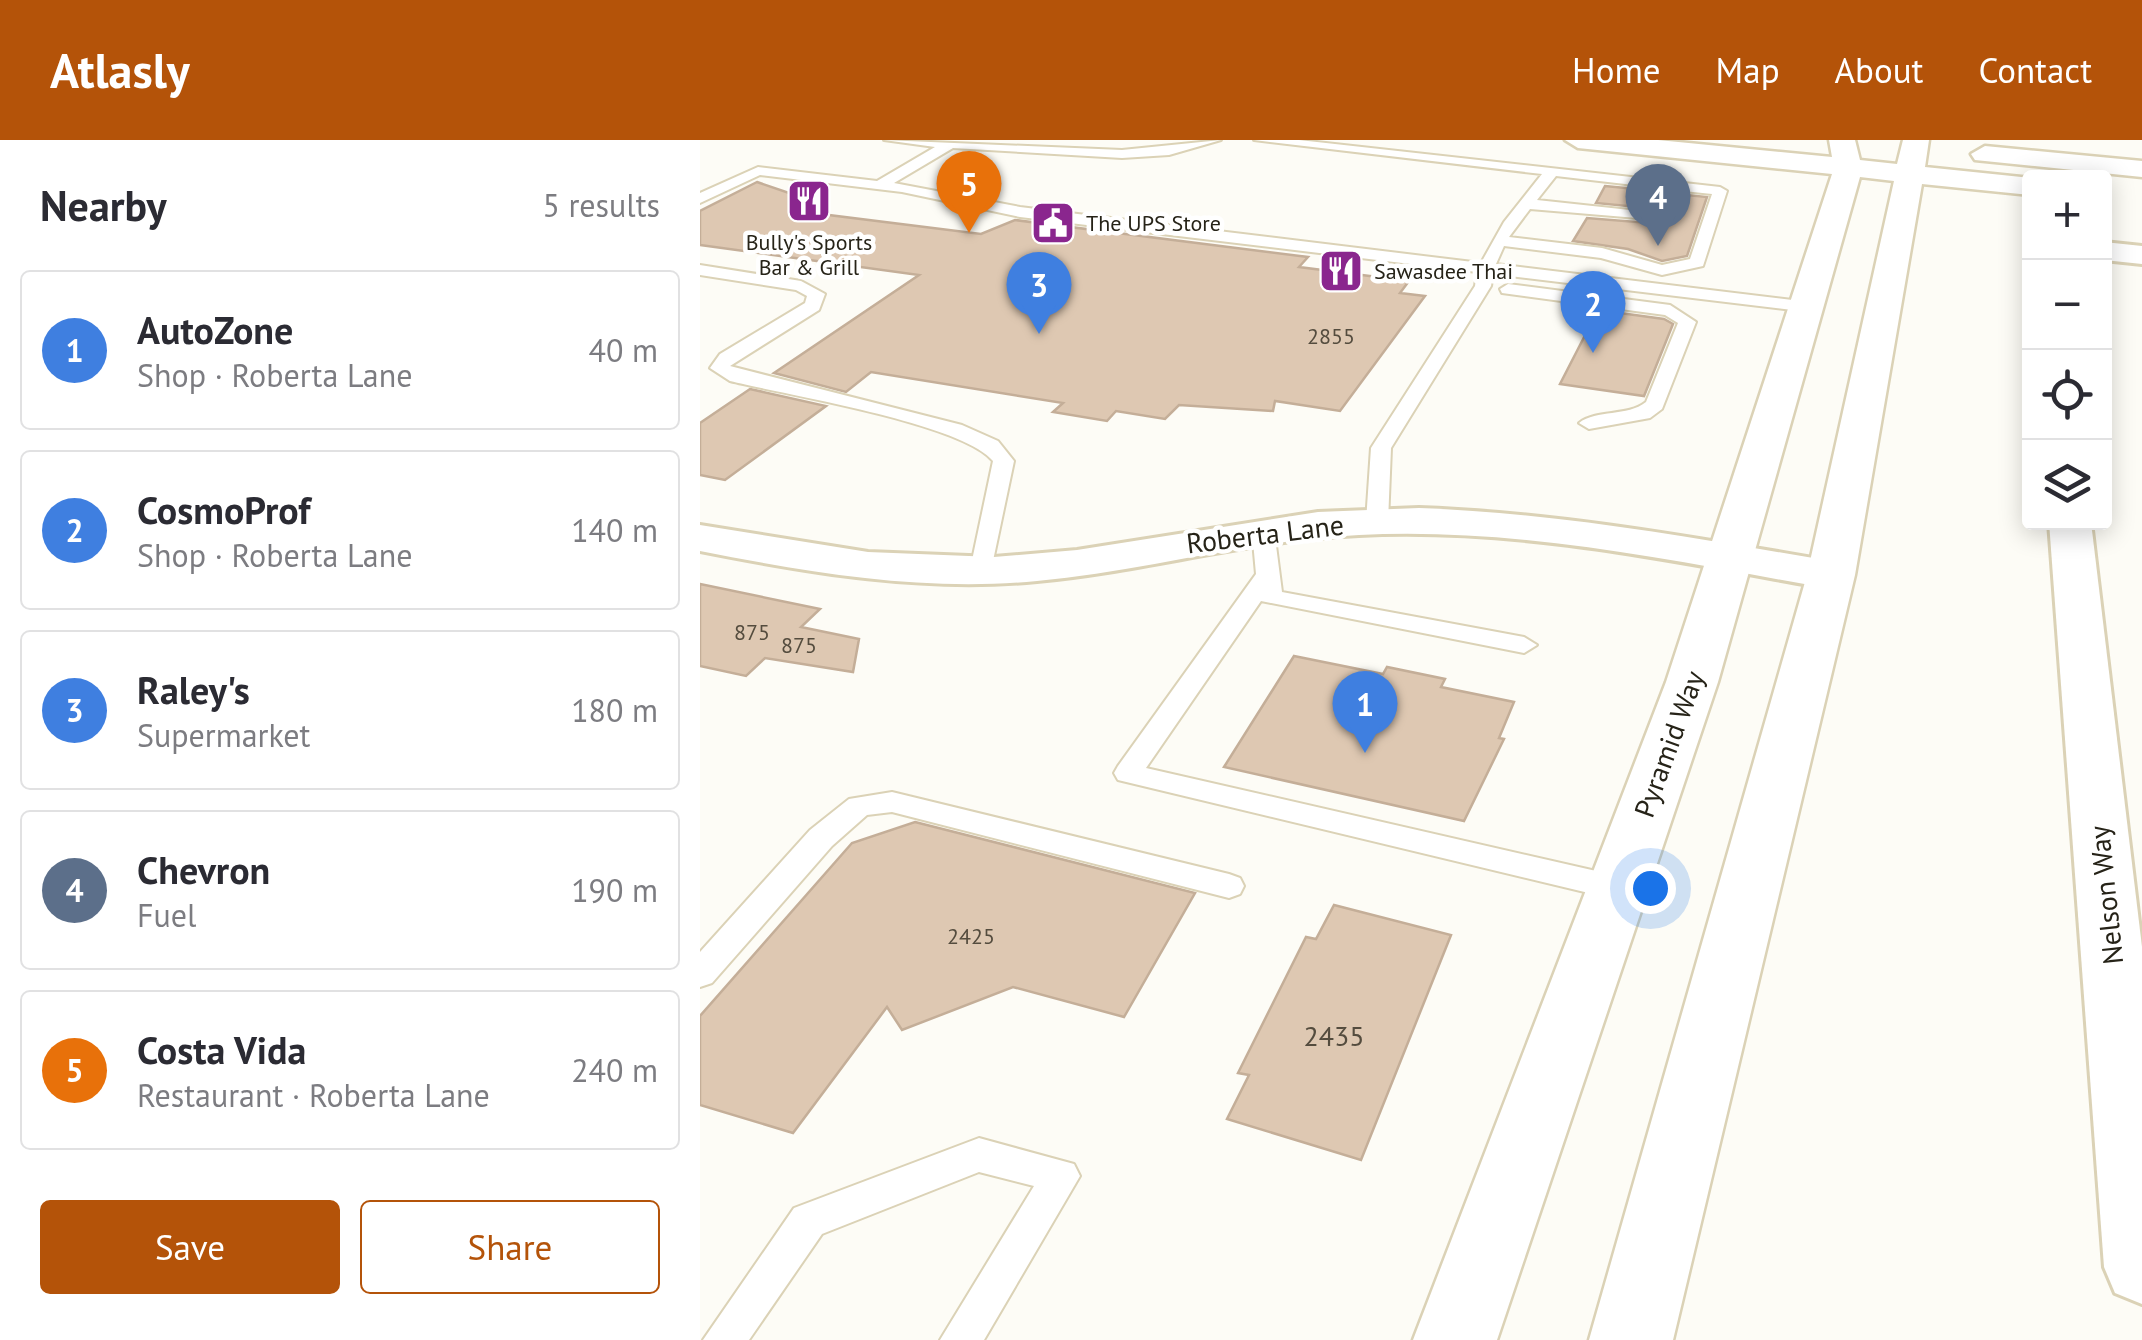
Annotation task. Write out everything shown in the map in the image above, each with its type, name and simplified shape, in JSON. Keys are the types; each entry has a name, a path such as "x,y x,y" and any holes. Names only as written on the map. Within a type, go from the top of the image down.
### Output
{"main road":[{"path":"1578,140 1841,147 2022,172"},
{"name":"Pyramid Way","path":"1455,1340 1692,682 1809,306 1841,147"},
{"path":"1913,157 2142,169"},
{"path":"1913,157 2022,184"},
{"path":"1631,1340 1830,576 1913,157"},
{"path":"2112,181 2142,184"},
{"path":"2112,194 2142,197"}],"street":[{"path":"2112,252 2142,255"},
{"name":"Roberta Lane","path":"700,538 874,569 982,570 1112,558 1264,530 1377,522 1545,527 1830,576"},
{"name":"Nelson Way","path":"2071,530 2142,1267"}],"lane":[{"path":"891,140 1122,154 1169,151 1214,140"},
{"path":"1122,154 1170,140"},
{"path":"1261,140 1720,191 1696,264 1662,270 1602,252 1528,204"},
{"path":"880,185 953,142"},
{"path":"700,200 758,170 880,185 1020,212 1484,277 1809,306"},
{"path":"1377,522 1381,448 1484,277 1500,241 1552,171"},
{"path":"1561,228 1594,175"},
{"path":"1500,241 1561,228 1642,221 1660,182"},
{"path":"700,270 801,286 816,294 814,306 727,358 719,368 737,377 954,429 991,445 1004,461 982,570"},
{"path":"1484,277 1553,296 1670,310 1687,322 1655,405 1643,414 1589,423"},
{"path":"1264,530 1271,598 1524,645"},
{"path":"1268,574 1128,773 1618,888"},
{"path":"700,974 820,838 858,806 892,802 1228,886"},
{"path":"724,1340 808,1221 979,1155 1061,1176 961,1340"}],"building":[{"path":"757,182 792,194 797,211 981,234 1015,220 1308,257 1299,267 1409,281 1400,293 1425,296 1340,411 1275,401 1273,411 1179,405 1165,419 1116,411 1107,421 1053,412 1063,403 871,372 846,392 774,373 919,275 700,245 700,211"},
{"path":"1605,186 1645,190 1637,207 1596,203"},
{"path":"1667,193 1707,197 1687,256 1662,261 1628,249 1573,241 1587,218 1649,223"},
{"path":"1598,310 1664,319 1673,324 1644,396 1560,384"},
{"path":"750,389 826,406 725,480 700,475 700,423"},
{"path":"700,584 820,609 801,627 859,639 853,672 765,658 746,676 700,666"},
{"path":"1294,656 1383,674 1387,667 1445,679 1441,687 1514,702 1499,738 1504,739 1464,821 1224,767"},
{"path":"915,822 1195,893 1124,1017 1013,987 902,1030 887,1007 793,1133 700,1105 700,1016 852,843"},
{"path":"1334,905 1451,935 1361,1160 1227,1119 1249,1075 1238,1073 1306,937 1316,939"}],"place":[{"name":"Bully's Sports Bar & Grill","path":"809,201"},
{"name":"The UPS Store","path":"1053,223"},
{"name":"Costa Vida","path":"969,233"},
{"name":"Chevron","path":"1658,246"},
{"name":"Sawasdee Thai","path":"1341,271"},
{"name":"Raley's","path":"1039,334"},
{"name":"CosmoProf","path":"1593,353"},
{"name":"AutoZone","path":"1365,753"}]}
